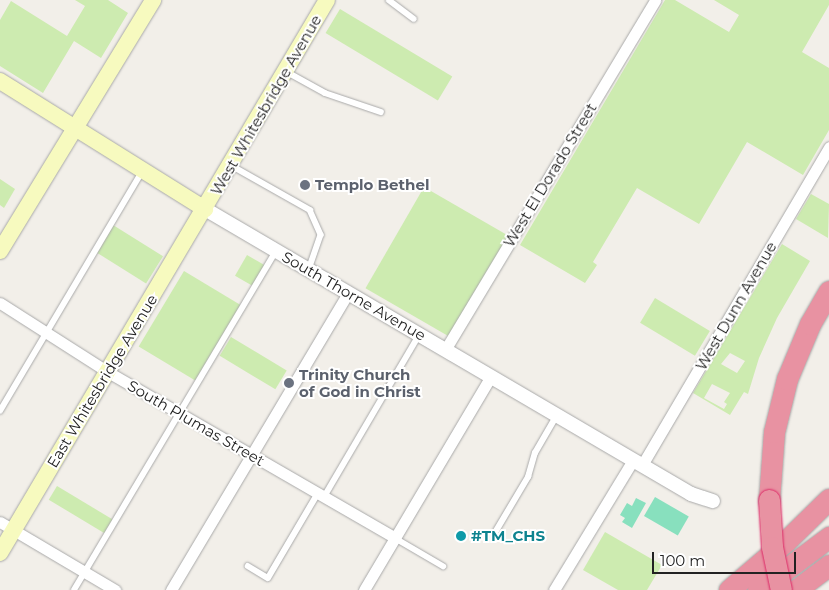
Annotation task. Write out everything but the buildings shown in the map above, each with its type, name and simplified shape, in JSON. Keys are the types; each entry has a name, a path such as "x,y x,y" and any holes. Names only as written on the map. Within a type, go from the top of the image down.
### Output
{"highway":[{"path":"781,590 772,547 769,500 774,432 784,388 798,349 829,291"},
{"path":"729,590 786,542 829,499"},
{"path":"758,590 829,537"},
{"path":"796,590 829,565"}],"main road":[{"path":"0,251 76,129 152,0"},
{"name":"West Whitesbridge Avenue","path":"205,209 327,0"},
{"name":"South Thorne Avenue","path":"1,83 205,209"},
{"name":"East Whitesbridge Avenue","path":"0,553 7,526 108,372 205,209"}],"street":[{"name":"West El Dorado Street","path":"446,350 656,0"},
{"name":"West Dunn Avenue","path":"554,590 638,462 829,147"},
{"name":"South Thorne Avenue","path":"205,209 691,494 713,501"},
{"path":"172,590 348,293"},
{"name":"South Plumas Street","path":"0,303 108,372 395,538"},
{"path":"364,590 491,376"},
{"path":"7,526 115,590"}],"lane":[{"path":"388,0 414,19"},
{"path":"285,71 325,93 381,112"},
{"path":"230,164 310,210 320,235 309,270"},
{"path":"0,411 143,170"},
{"path":"74,590 181,414 276,251"},
{"path":"248,566 268,578 419,335"},
{"path":"496,531 528,478 535,453 557,415"},
{"path":"395,538 443,566"}],"green space":[{"path":"75,0 108,0 128,13 101,58 74,41 43,93 0,66 0,20 11,1 67,36 85,6"},
{"path":"665,0 675,0 729,32 739,15 714,0 829,0 829,5 802,52 829,68 829,130 803,175 747,142 699,224 637,188 593,262 597,265 585,283 520,245"},
{"path":"340,9 452,76 438,100 326,33"},
{"path":"0,179 15,189 4,208 0,205"},
{"path":"424,187 510,236 451,338 366,288"},
{"path":"811,194 829,204 828,238 796,219"},
{"path":"113,225 163,256 146,283 96,252"},
{"path":"782,244 810,261 777,318 759,358 748,394 744,392 730,415 693,393","holes":["730,353 745,361 737,373 721,364","712,384 730,393 724,402 727,404 724,409 704,398"]},
{"path":"247,255 264,265 252,286 235,276"},
{"path":"184,271 241,305 195,380 139,346"},
{"path":"655,298 710,331 695,356 640,323"},
{"path":"231,337 287,370 275,389 220,356"},
{"path":"57,486 113,519 104,533 49,500"},
{"path":"655,497 689,516 678,536 644,516"},
{"path":"636,498 646,503 632,528 622,522 625,518 620,515 627,503 632,506"},
{"path":"605,532 662,565 647,590 618,590 583,570"}],"place":[{"name":"Templo Bethel","path":"305,185"},
{"name":"Trinity Church of God in Christ","path":"289,383"},
{"name":"#TM_CHS","path":"461,536"}]}
